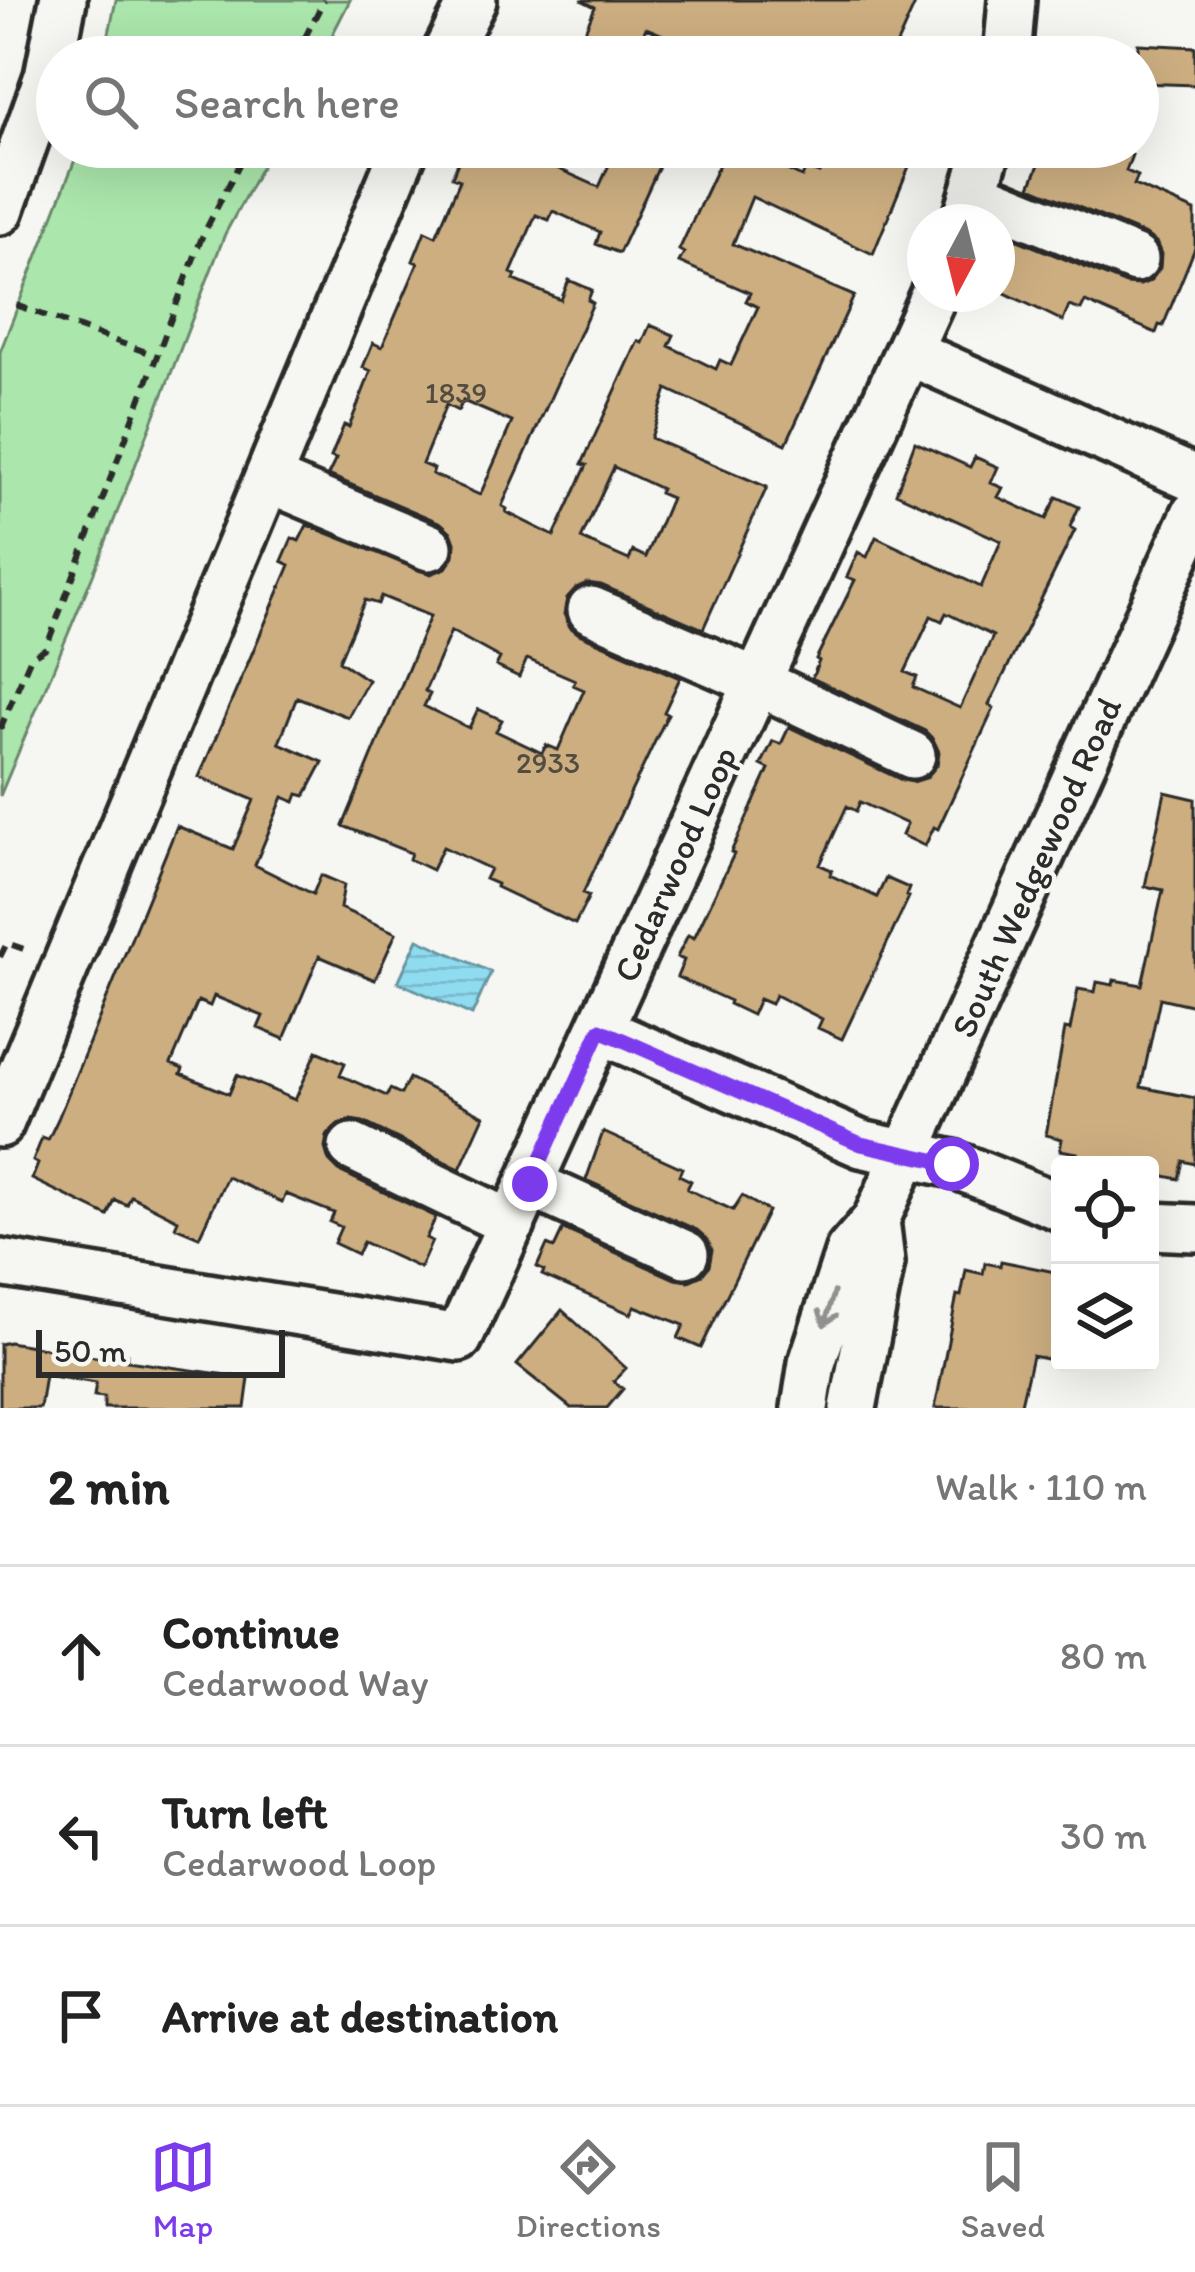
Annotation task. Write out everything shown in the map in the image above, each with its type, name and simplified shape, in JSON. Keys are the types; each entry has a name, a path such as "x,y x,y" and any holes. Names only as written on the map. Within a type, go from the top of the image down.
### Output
{"street":[{"path":"56,36 63,0"},
{"path":"454,36 473,0"},
{"path":"1009,36 1012,0"},
{"path":"0,211 36,119"},
{"path":"0,1124 396,168"},
{"path":"970,204 981,168"},
{"path":"1015,222 1135,259"},
{"name":"Cedarwood Loop","path":"0,1263 460,1338 926,312"},
{"path":"909,352 1195,479"},
{"path":"268,479 429,547"},
{"name":"South Wedgewood Road","path":"806,1408 812,1363 849,1251 877,1220 1195,514"},
{"path":"591,610 913,754"},
{"path":"600,1030 861,1144 965,1168 1051,1203"},
{"path":"352,1147 686,1254"},
{"name":"South Wedgewood Road","path":"853,1408 881,1262 877,1220"},
{"path":"1159,1226 1195,1228"}],"path":[{"path":"306,36 324,0"},
{"path":"0,729 31,657 46,648 202,237 237,168"},
{"path":"16,305 157,356"}],"green space":[{"path":"116,0 350,0 332,36 108,36"},
{"path":"72,168 261,168 225,234 94,572 0,796 0,352"}],"water":[{"path":"418,939 491,972 472,1015 398,982"}],"building":[{"path":"581,0 917,0 901,36 666,36 646,28 642,36 583,36 595,7"},
{"path":"1159,45 1195,47 1195,85 1159,84"},
{"path":"456,168 557,168 599,187 608,168 658,168 619,253 596,244 600,232 553,211 549,220 536,215 511,273 516,275 514,280 561,300 569,280 592,290 588,300 593,303 502,506 554,536 587,465 582,464 638,341 642,343 650,325 674,335 669,346 716,369 720,360 731,365 758,307 746,301 750,293 679,262 684,253 679,250 717,168 783,168 802,177 806,168 819,173 821,168 908,168 873,254 752,197 733,244 854,296 786,444 667,389 651,438 767,487 703,629 601,585 587,583 567,598 564,614 579,634 680,678 664,712 668,714 583,893 589,896 575,924 496,887 485,879 490,869 443,847 432,870 409,859 411,853 343,826 430,616 381,596 378,604 365,600 339,661 368,680 348,717 297,697 279,743 323,762 305,796 298,794 295,802 283,797 255,865 313,894 321,875 344,885 340,908 396,933 375,980 319,956 284,1039 258,1028 263,1016 214,996 210,1006 198,1001 171,1064 183,1069 181,1074 229,1094 237,1075 295,1100 317,1051 345,1063 340,1075 387,1096 390,1089 401,1094 409,1078 484,1116 460,1169 363,1122 338,1124 327,1136 329,1161 339,1171 436,1217 420,1268 363,1242 357,1254 334,1243 341,1227 330,1222 334,1213 286,1194 282,1202 227,1177 199,1237 175,1227 178,1220 131,1196 127,1205 115,1200 108,1216 32,1179 38,1164 33,1161 42,1138 48,1140 58,1119 177,826 233,849 254,800 199,777 290,565 282,561 292,538 299,541 307,525 431,574 446,568 454,556 451,532 441,523 328,475 344,425 349,427 371,371 363,367 373,343 382,347 418,263 413,261 425,231 436,236 460,180 452,177","holes":["463,401 512,422 480,495 432,474 434,469 422,464 446,405 458,411","614,467 671,498 646,557 633,551 629,560 581,539","451,631 500,658 496,666 519,677 527,659 575,680 573,685 584,690 558,750 546,745 542,753 496,731 502,720 478,709 469,728 424,706 430,694 425,691"]},
{"path":"1038,168 1127,168 1138,176 1134,185 1195,211 1195,248 1156,333 1085,302 1081,310 1069,306 1063,321 1015,298 1015,239 1126,284 1140,285 1160,268 1156,242 1030,187"},
{"path":"915,442 970,467 975,457 998,467 991,483 1003,488 998,497 1046,519 1057,497 1079,507 1070,527 1075,530 989,705 994,708 938,829 934,827 925,846 902,835 907,824 860,802 856,811 847,806 820,865 832,870 830,875 877,897 886,878 909,888 909,897 842,1039 818,1028 822,1019 775,995 771,1004 759,999 752,1015 729,1004 677,977 684,960 677,957 688,935 694,938 734,854 769,769 761,765 773,741 781,744 789,727 902,780 926,778 937,765 939,752 925,731 812,678 816,659 855,580 847,577 858,552 867,557 876,537 981,587 1001,541 896,493","holes":["946,613 993,636 960,708 913,687 917,677 905,672 931,616 942,621"]},
{"path":"1165,792 1195,799 1195,1006 1160,998 1141,1087 1195,1098 1195,1164 1183,1161 1179,1179 1159,1175 1159,1156 1076,1156 1060,1150 1062,1139 1046,1135 1065,1029 1070,1030 1078,989 1095,992 1097,982 1113,985 1114,980 1142,985 1163,890 1145,886"},
{"path":"603,1132 682,1168 679,1175 691,1181 687,1189 733,1210 742,1196 768,1211 701,1348 678,1338 684,1325 635,1306 631,1314 542,1275 544,1271 537,1267 547,1245 554,1248 563,1229 675,1279 689,1281 709,1266 712,1250 697,1230 586,1180"},
{"path":"1001,1261 1051,1271 1051,1360 1032,1356 1020,1408 935,1408 966,1270 983,1274 985,1263 1000,1266"},
{"path":"562,1310 626,1368 614,1381 623,1389 607,1408 571,1408 517,1365"},
{"path":"0,1344 101,1358 102,1351 127,1354 127,1361 249,1378 245,1408 104,1408 104,1397 94,1396 96,1383 45,1375 40,1408 0,1408"}],"route":[{"path":"530,1184 600,1030 861,1144 952,1164"}]}
